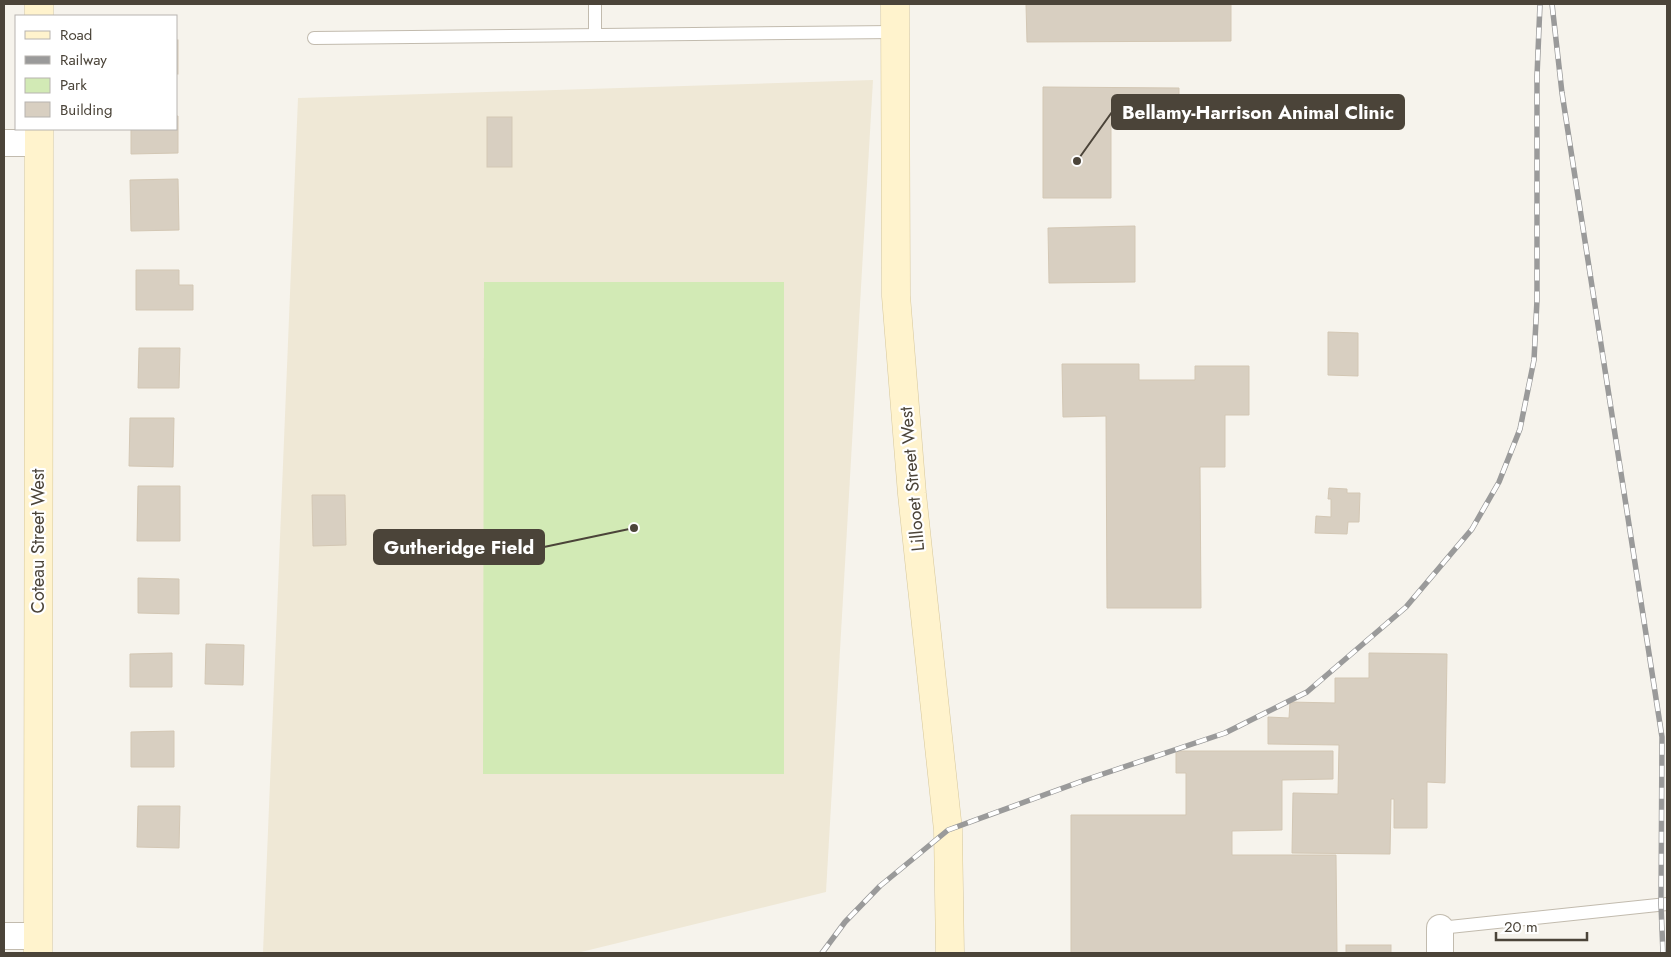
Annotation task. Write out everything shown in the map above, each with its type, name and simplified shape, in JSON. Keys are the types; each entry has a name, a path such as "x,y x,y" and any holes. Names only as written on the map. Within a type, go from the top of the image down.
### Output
{"main road":[{"name":"Lillooet Street West","path":"895,4 896,296 912,494 948,830 950,953"},
{"name":"Coteau Street West","path":"38,944 39,136"}],"street":[{"path":"4,143 39,136"},
{"path":"4,936 38,944"}],"lane":[{"path":"595,35 596,4"},
{"path":"314,38 895,32"},
{"path":"1440,941 1667,904"}],"shaded area":[{"path":"873,80 826,892 577,953 263,953 298,98"}],"green space":[{"path":"484,282 784,282 784,774 483,774"}],"building":[{"path":"1026,4 1231,4 1231,41 1027,42"},
{"path":"1043,87 1179,88 1179,124 1111,124 1111,198 1043,198"},
{"path":"487,117 512,117 512,167 487,167"},
{"path":"131,130 178,130 178,153 131,154"},
{"path":"178,179 179,230 131,231 130,180"},
{"path":"1135,226 1135,282 1049,283 1048,228"},
{"path":"136,270 179,270 179,285 193,285 193,310 136,310"},
{"path":"1328,332 1358,333 1358,376 1328,375"},
{"path":"139,348 180,348 179,388 138,388"},
{"path":"1062,364 1139,364 1139,380 1195,380 1195,366 1249,366 1249,415 1225,415 1225,467 1200,467 1201,608 1107,608 1106,416 1063,417"},
{"path":"130,418 174,418 173,467 129,466"},
{"path":"138,486 180,486 180,541 137,541"},
{"path":"1329,488 1347,489 1347,493 1360,493 1359,522 1348,522 1347,534 1315,533 1316,516 1331,517 1331,499 1328,499"},
{"path":"312,495 345,495 346,545 313,546"},
{"path":"138,578 179,579 179,614 138,613"},
{"path":"206,644 244,645 243,685 205,684"},
{"path":"172,653 172,687 130,687 130,654"},
{"path":"1369,653 1447,654 1445,783 1427,782 1427,828 1394,828 1394,799 1391,799 1390,854 1292,853 1293,793 1338,794 1339,745 1268,744 1268,717 1289,718 1290,702 1335,703 1335,678 1369,678"},
{"path":"174,731 174,767 131,767 131,732"},
{"path":"1176,751 1333,751 1333,779 1282,780 1282,830 1232,831 1232,855 1336,855 1337,953 1071,953 1071,815 1186,815 1186,773 1176,773"},
{"path":"138,806 180,806 179,848 137,847"},
{"path":"1346,945 1391,945 1391,953 1346,953"}],"railway":[{"path":"822,953 845,922 880,886 948,830 1085,780 1225,733 1307,692 1406,607 1472,529 1499,482 1520,429 1534,360 1537,300 1537,76 1540,4"},
{"path":"1552,4 1562,93 1662,737 1661,905 1663,953"}],"place":[{"name":"Bellamy-Harrison Animal Clinic","path":"1077,161"},
{"name":"Gutheridge Field","path":"634,528"}]}
